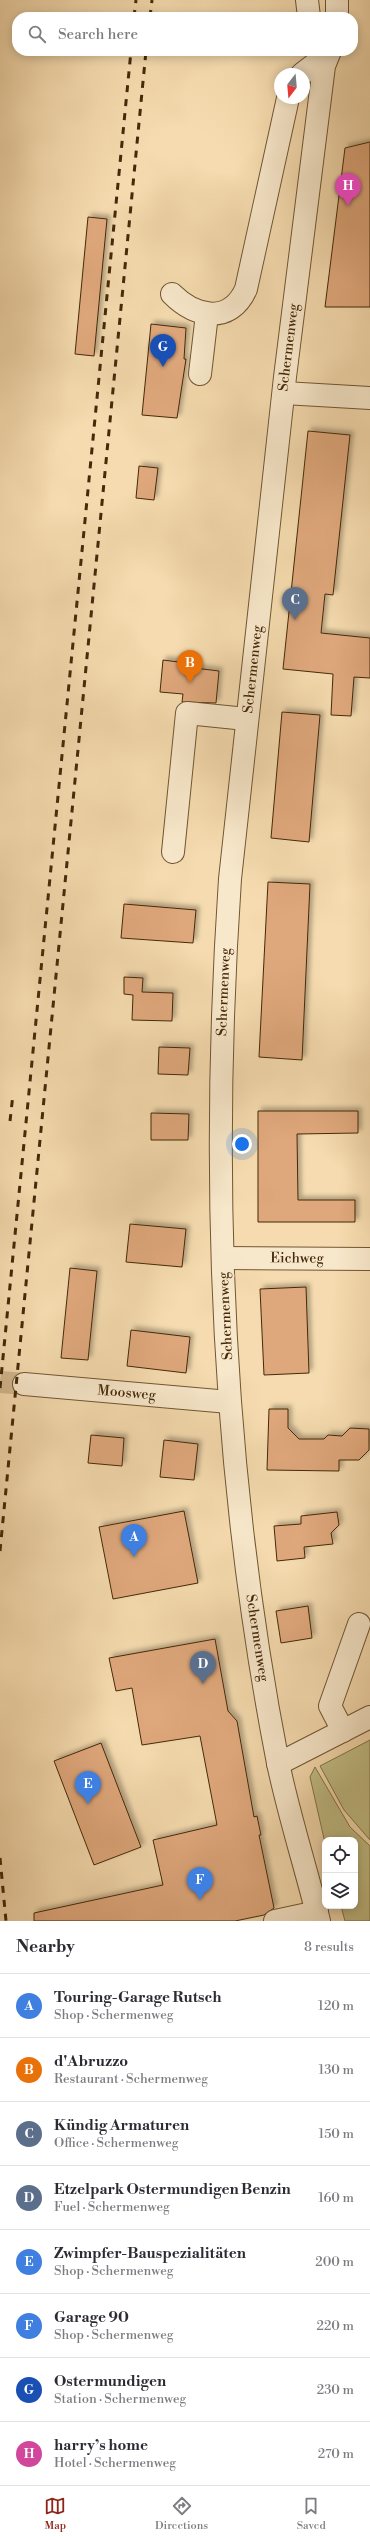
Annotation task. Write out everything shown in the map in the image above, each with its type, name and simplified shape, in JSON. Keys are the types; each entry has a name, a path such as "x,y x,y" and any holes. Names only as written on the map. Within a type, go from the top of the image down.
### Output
{"street":[{"path":"307,0 308,12"},
{"path":"337,0 337,12"},
{"path":"310,68 323,56"},
{"name":"Schermenweg","path":"318,1916 278,1764 243,1546 229,1402 223,1258 223,1084 227,927 246,719 325,56"},
{"path":"172,294 186,306 207,314 218,314 236,305 246,289 287,104"},
{"path":"200,374 207,314"},
{"path":"284,393 370,398"},
{"path":"173,852 187,713 246,719"},
{"name":"Eichweg","path":"223,1258 370,1258"},
{"name":"Moosweg","path":"24,1384 229,1402"},
{"path":"343,1731 330,1706 359,1624"},
{"path":"278,1764 370,1717"},
{"path":"275,1921 318,1916"}],"shaded area":[{"path":"370,1740 370,1840 344,1810 320,1766"},
{"path":"315,1767 350,1827 370,1846 370,1921 345,1921 342,1909 358,1909 358,1837 324,1837 310,1777"}],"building":[{"path":"370,142 370,307 325,307 345,148"},
{"path":"88,217 107,219 94,356 75,354"},
{"path":"151,324 186,328 184,359 186,359 177,418 142,415"},
{"path":"308,431 350,435 333,595 325,594 321,633 370,638 370,678 354,677 351,716 331,715 333,674 283,669"},
{"path":"139,466 158,468 154,500 136,498"},
{"path":"163,660 186,663 186,667 219,671 216,703 182,702 183,694 160,692"},
{"path":"282,712 320,715 309,842 271,838"},
{"path":"268,882 310,884 302,1060 259,1057"},
{"path":"124,904 196,910 193,943 121,938"},
{"path":"124,977 143,978 142,992 173,993 172,1021 132,1020 133,995 124,994"},
{"path":"159,1047 190,1048 188,1075 158,1074"},
{"path":"258,1111 358,1111 358,1133 297,1134 298,1200 355,1200 355,1222 258,1222"},
{"path":"151,1113 189,1114 188,1140 151,1140"},
{"path":"130,1224 186,1229 182,1267 126,1262"},
{"path":"70,1268 97,1271 88,1360 61,1358"},
{"path":"306,1287 309,1373 264,1375 260,1289"},
{"path":"131,1330 190,1337 186,1373 127,1366"},
{"path":"269,1409 288,1409 288,1428 299,1439 324,1439 328,1435 342,1436 350,1428 369,1429 369,1450 359,1460 339,1460 339,1471 267,1470"},
{"path":"91,1435 124,1438 122,1466 88,1463"},
{"path":"164,1440 198,1444 194,1480 160,1477"},
{"path":"184,1511 198,1583 113,1599 99,1527"},
{"path":"337,1512 339,1525 331,1533 333,1544 304,1547 305,1558 277,1561 274,1526 301,1524 301,1516"},
{"path":"308,1606 312,1638 281,1643 276,1611"},
{"path":"215,1639 228,1711 237,1721 254,1817 257,1816 261,1835 259,1835 274,1908 264,1915 235,1921 34,1921 34,1913 163,1885 153,1840 217,1825 200,1736 142,1745 132,1688 116,1691 109,1658"},
{"path":"101,1743 141,1847 94,1865 54,1761"}],"tunnel":[{"path":"0,1382 24,1384"}],"railway":[{"path":"135,12 136,0"},
{"path":"151,12 152,0"},
{"path":"0,1388 131,56"},
{"path":"0,1551 146,56"},
{"path":"10,1121 13,1094"},
{"path":"0,1858 6,1921"}],"place":[{"name":"harry’s home","path":"348,206"},
{"name":"Ostermundigen","path":"163,367"},
{"name":"Kündig Armaturen","path":"295,620"},
{"name":"d'Abruzzo","path":"190,683"},
{"name":"Touring-Garage Rutsch","path":"134,1557"},
{"name":"Etzelpark Ostermundigen Benzin","path":"203,1684"},
{"name":"Zwimpfer-Bauspezialitäten","path":"88,1804"},
{"name":"Garage 90","path":"200,1900"}]}
